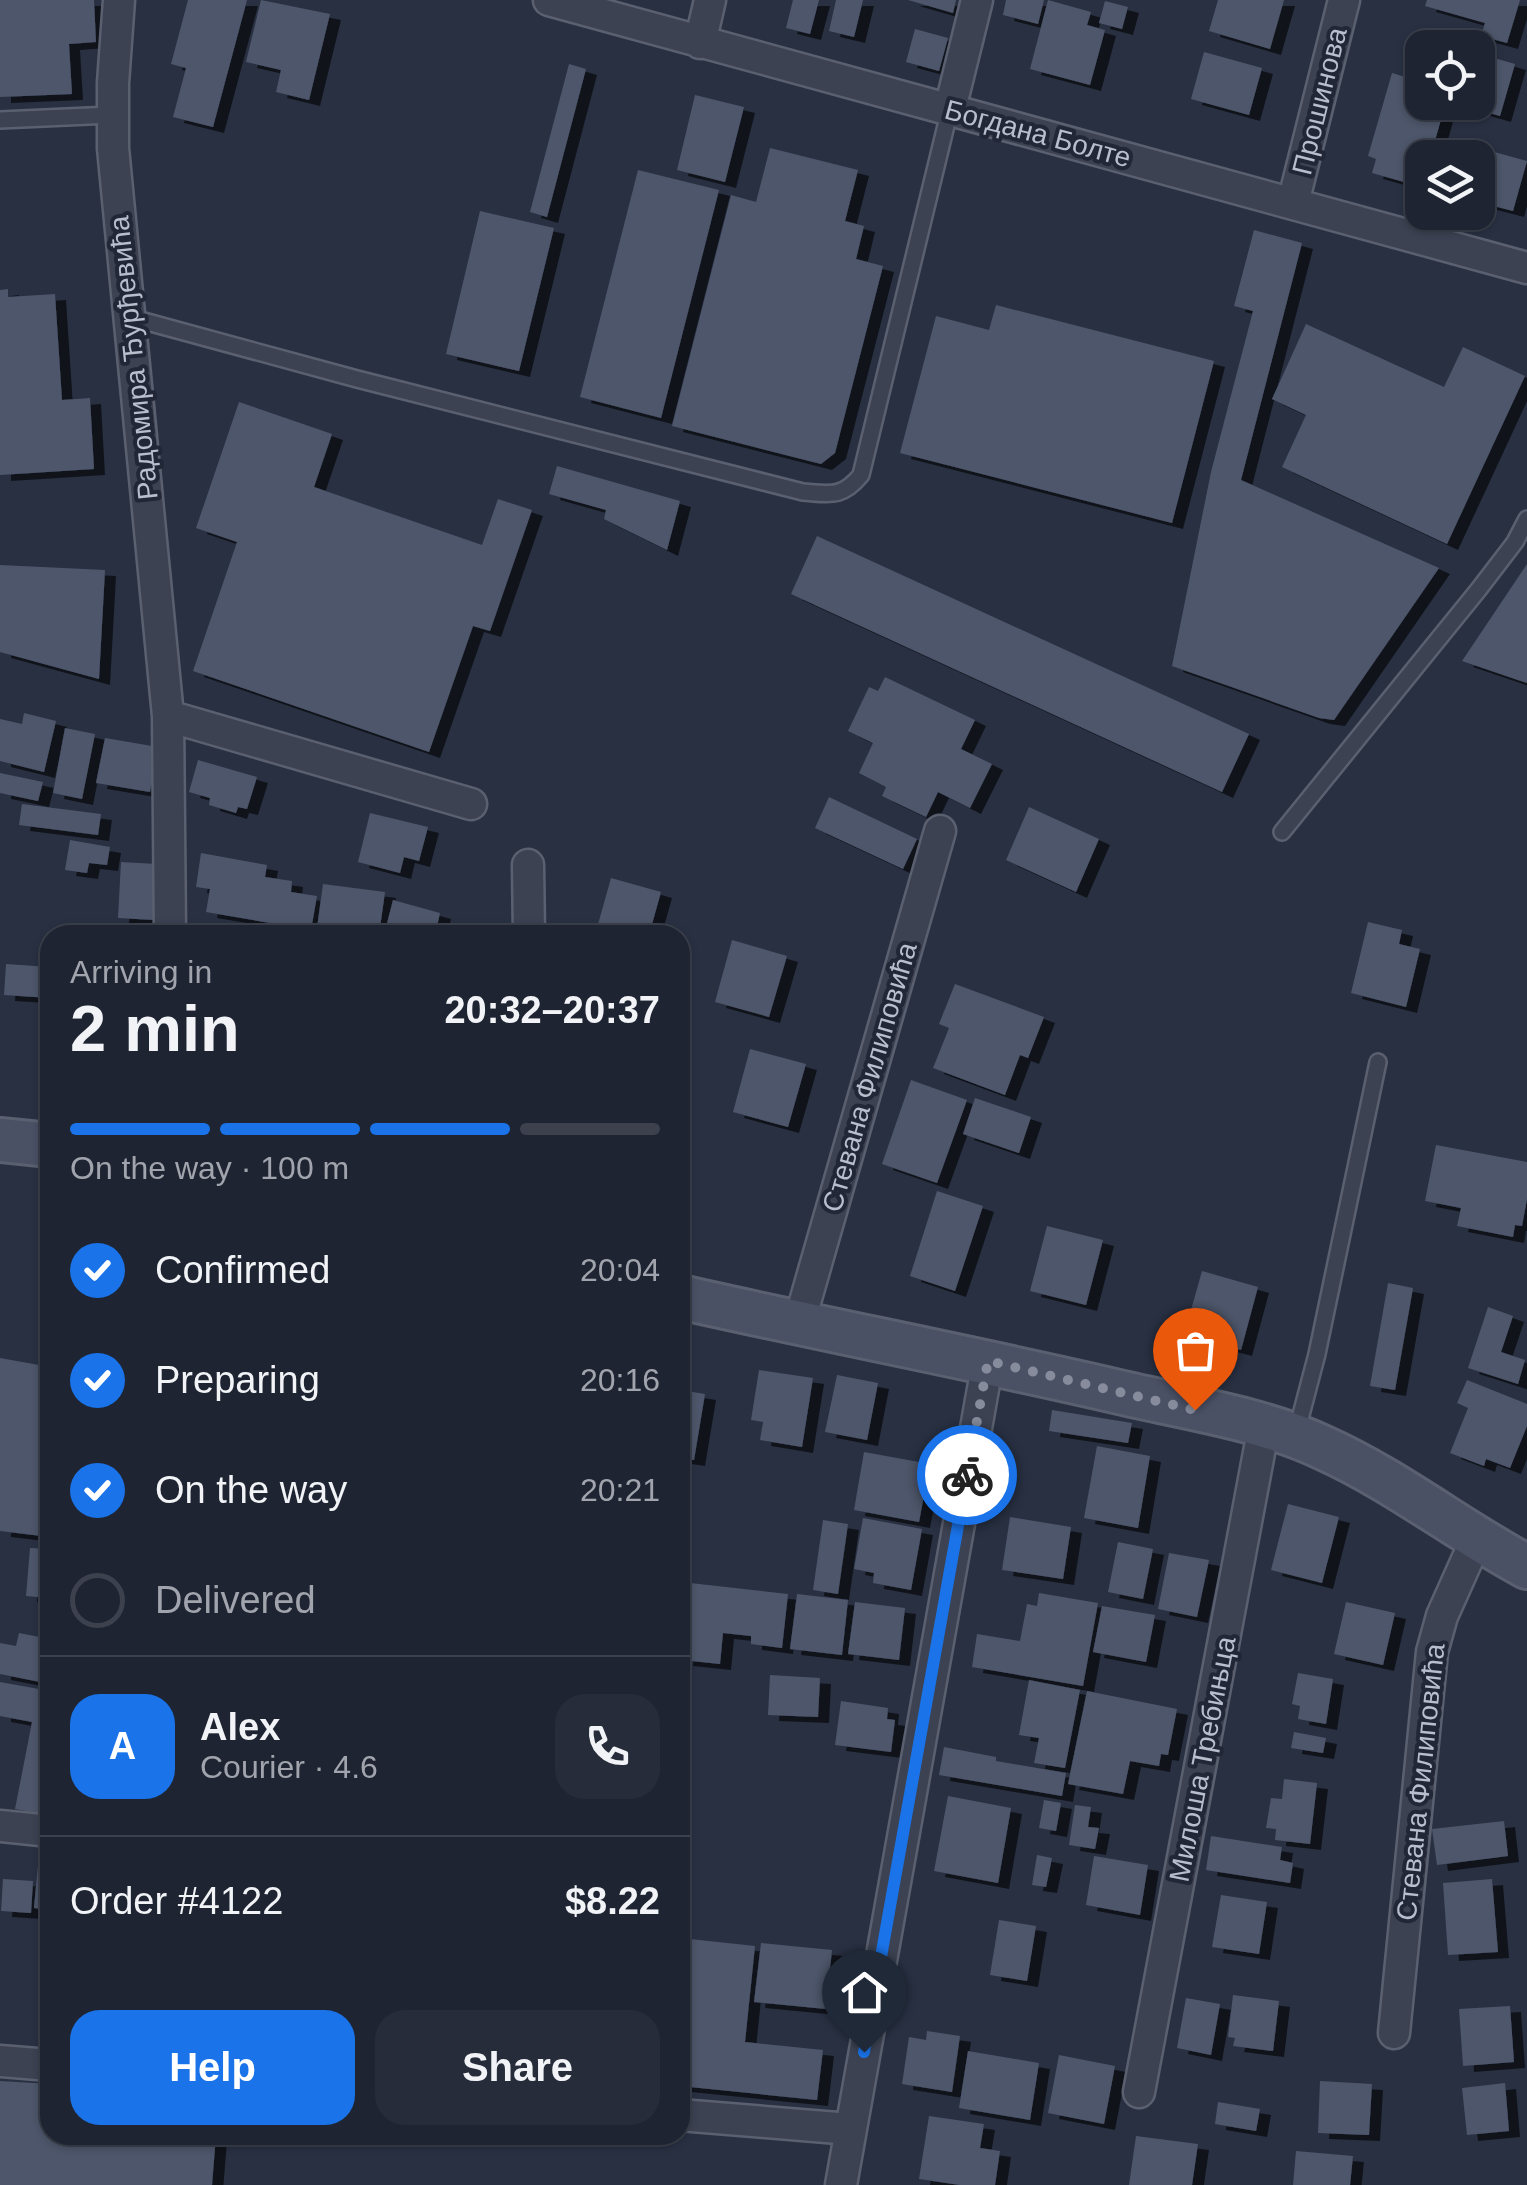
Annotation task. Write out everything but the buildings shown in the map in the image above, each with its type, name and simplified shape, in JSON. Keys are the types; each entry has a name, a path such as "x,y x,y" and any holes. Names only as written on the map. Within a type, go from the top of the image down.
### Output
{"street":[{"name":"Радомира Ђурђевића","path":"119,0 111,115 168,716 170,925"},
{"name":"Богдана Болте","path":"549,0 1527,268"},
{"path":"700,43 710,0"},
{"path":"950,108 977,0"},
{"name":"Прошинова","path":"1293,203 1344,0"},
{"path":"168,716 471,804"},
{"name":"Стевана Филиповића","path":"798,1323 940,831"},
{"path":"528,864 529,925"},
{"path":"0,1140 40,1143"},
{"path":"690,1299 988,1361 1280,1431 1374,1474 1476,1540 1527,1567"},
{"path":"841,2185 988,1361"},
{"name":"Милоша Требињца","path":"1139,2092 1280,1431"},
{"name":"Стевана Филиповића","path":"1394,2033 1432,1652 1442,1616 1476,1540"},
{"path":"0,1826 40,1831"},
{"path":"0,2061 40,2064"},
{"path":"690,2116 850,2128"}],"lane":[{"path":"129,317 802,492 832,494 850,489 861,474 950,108"},
{"path":"0,120 111,115"},
{"path":"1282,832 1479,589 1527,518"},
{"path":"1280,1431 1310,1387 1378,1062"}],"way so far":[{"path":"967,1475 988,1361 1195,1410"}],"route":[{"path":"864,2052 967,1475"}]}
